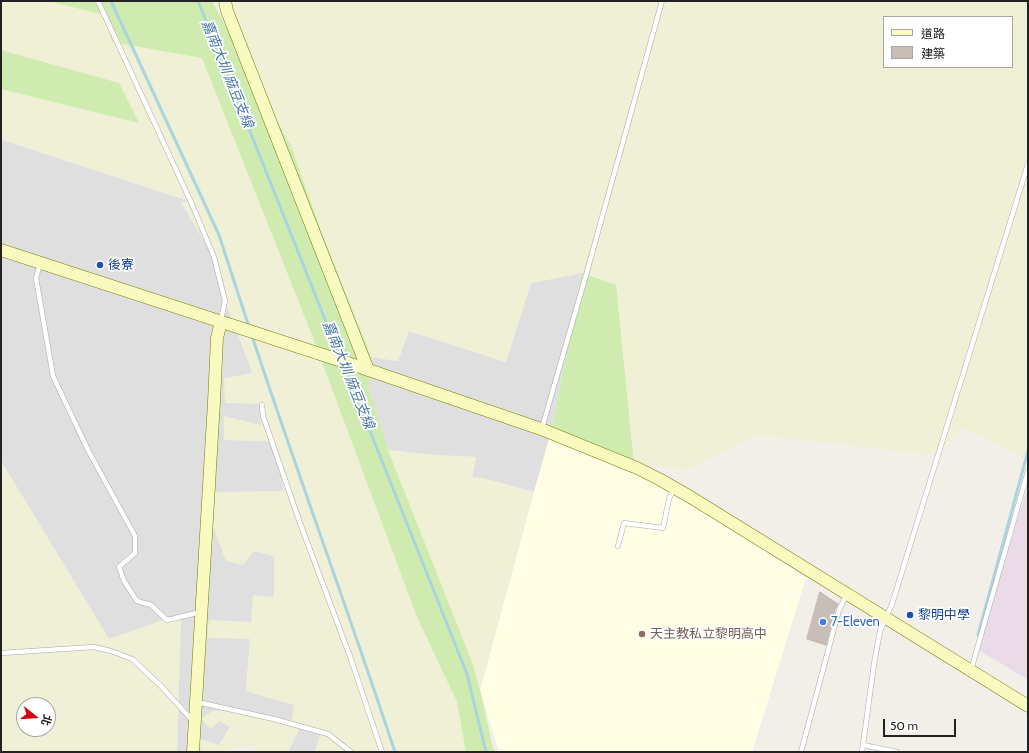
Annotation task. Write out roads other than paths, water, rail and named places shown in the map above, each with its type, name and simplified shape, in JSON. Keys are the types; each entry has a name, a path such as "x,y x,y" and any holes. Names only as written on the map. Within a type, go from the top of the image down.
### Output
{"main road":[{"path":"225,1 227,11 362,368"},
{"path":"1,250 362,368 542,429 637,468 674,488 1028,706"},
{"path":"193,752 217,338 221,322"}],"lane":[{"path":"98,1 191,202 214,258 225,301 221,322"},
{"path":"542,429 662,1"},
{"path":"862,752 880,631 892,604 1028,164"},
{"path":"40,263 36,278 53,376 88,450 135,536 135,553 119,567 124,581 137,601 150,605 166,620 201,612"},
{"path":"262,405 263,416 351,660 382,752"},
{"path":"971,670 1028,471"},
{"path":"618,546 624,523 663,528 669,499 674,488"},
{"path":"800,752 839,610 847,594"},
{"path":"1,653 94,647 112,651 132,659 161,686 195,723"},
{"path":"196,702 274,719 328,734 351,752"},
{"path":"863,745 897,752"}],"waterway":[{"path":"111,1 219,235 249,327"},
{"name":"嘉南大圳 麻豆支線","path":"198,1 340,357"},
{"path":"252,336 395,752"},
{"name":"嘉南大圳 麻豆支線","path":"344,366 467,674 486,752"},
{"path":"978,635 1028,451"}],"place":[{"name":"後寮","path":"100,265"},
{"name":"黎明中學","path":"910,615"},
{"name":"7-Eleven","path":"823,622"},
{"name":"天主教私立黎明高中","path":"642,634"}]}
